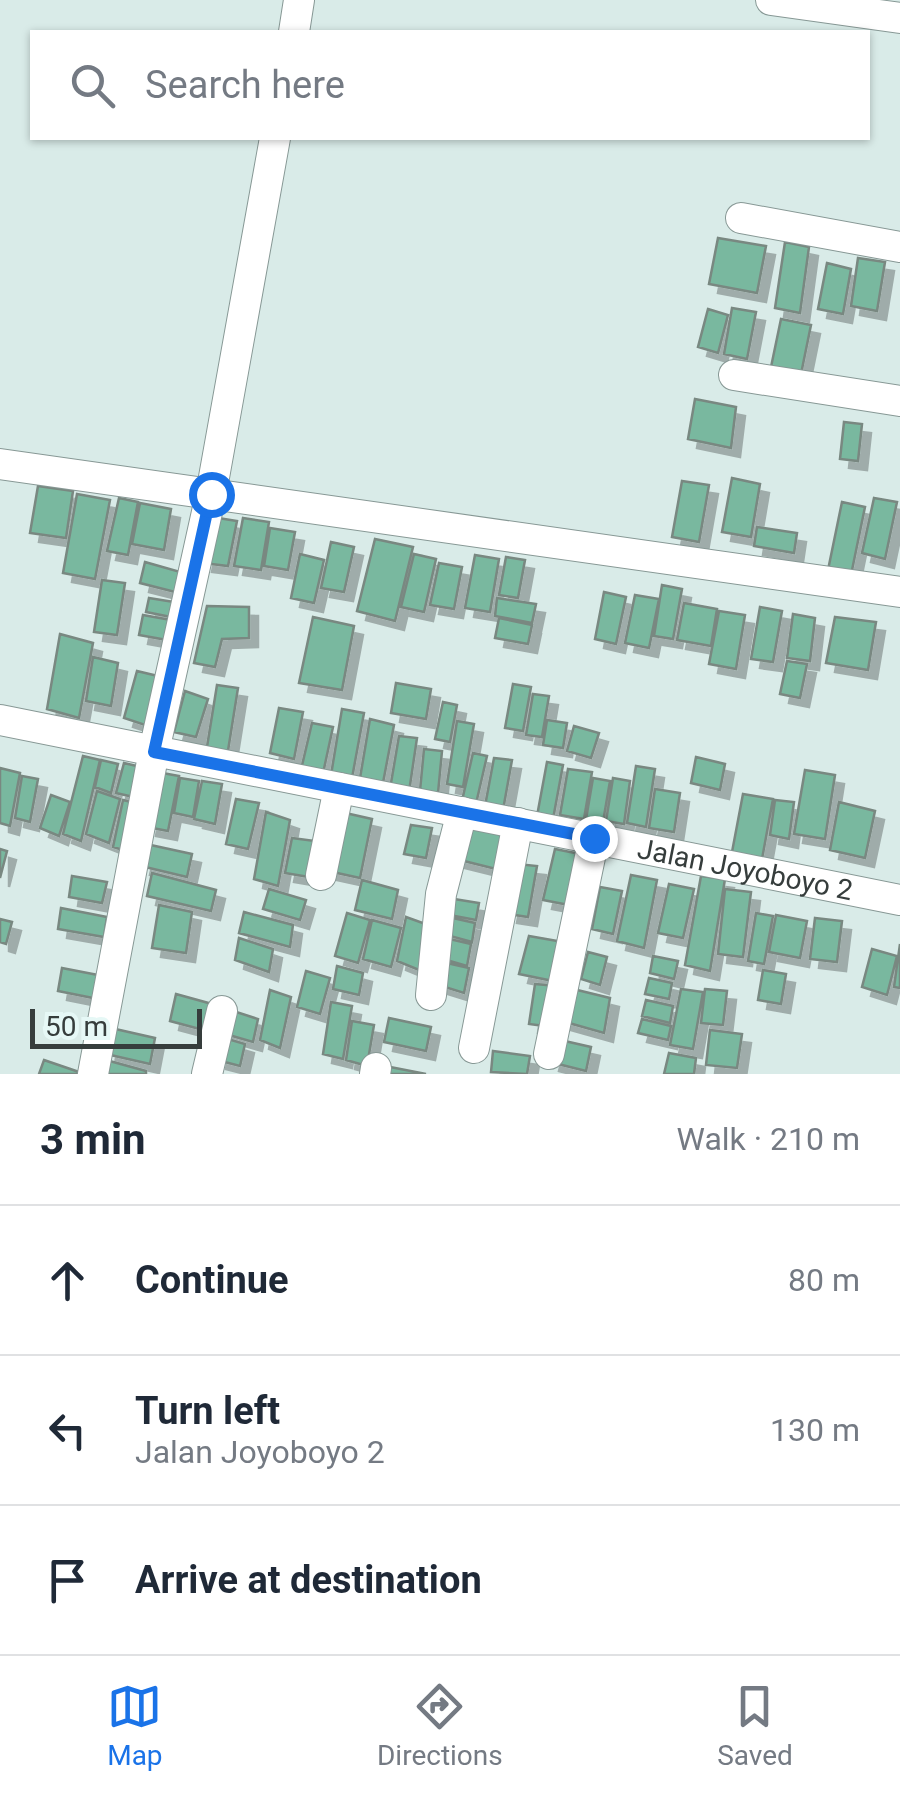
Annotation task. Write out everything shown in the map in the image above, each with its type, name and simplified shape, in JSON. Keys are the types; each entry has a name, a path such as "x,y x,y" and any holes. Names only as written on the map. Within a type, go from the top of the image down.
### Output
{"street":[{"path":"294,30 300,0"},
{"path":"771,0 900,18"},
{"path":"93,1074 154,752 211,494 275,140"},
{"path":"741,218 900,247"},
{"path":"734,376 900,400"},
{"path":"0,464 900,592"},
{"name":"Jalan Joyoboyo 2","path":"0,720 900,900"},
{"path":"321,875 338,788"},
{"path":"431,995 441,894 462,812"},
{"path":"474,1048 518,824"},
{"path":"549,1054 594,838"},
{"path":"207,1074 222,1011"}],"building":[{"path":"718,238 766,246 757,293 709,284"},
{"path":"785,242 809,247 800,313 775,308"},
{"path":"858,258 885,262 877,311 851,306"},
{"path":"827,263 851,269 843,314 818,309"},
{"path":"732,308 756,312 747,359 724,354"},
{"path":"708,309 728,315 718,353 698,347"},
{"path":"781,319 811,325 801,374 771,367"},
{"path":"695,399 736,407 731,448 688,439"},
{"path":"844,422 862,424 858,461 840,459"},
{"path":"732,478 760,484 751,537 722,532"},
{"path":"682,481 709,485 699,542 672,537"},
{"path":"38,486 73,491 66,538 30,533"},
{"path":"77,494 110,500 95,579 63,573"},
{"path":"119,498 138,502 128,555 107,551"},
{"path":"874,498 897,502 885,559 862,553"},
{"path":"842,502 865,507 851,575 828,570"},
{"path":"140,503 171,509 164,550 132,544"},
{"path":"212,517 237,521 228,566 203,563"},
{"path":"243,518 269,522 261,570 234,566"},
{"path":"757,527 797,533 794,553 754,546"},
{"path":"270,528 295,532 288,570 264,566"},
{"path":"375,539 413,547 395,621 357,611"},
{"path":"331,542 354,547 344,592 321,588"},
{"path":"300,554 324,560 314,603 291,598"},
{"path":"414,554 436,559 424,612 401,607"},
{"path":"475,555 499,559 490,612 465,608"},
{"path":"506,557 525,560 518,598 499,595"},
{"path":"145,562 184,573 179,593 140,583"},
{"path":"439,563 462,567 454,609 430,605"},
{"path":"102,580 125,583 117,635 94,632"},
{"path":"662,585 682,589 673,639 654,636"},
{"path":"604,592 626,597 616,644 595,639"},
{"path":"635,595 659,599 649,648 625,643"},
{"path":"149,598 174,602 171,617 146,612"},
{"path":"497,598 536,604 532,623 495,616"},
{"path":"684,603 717,609 711,646 677,640"},
{"path":"207,606 249,607 249,638 222,639 215,667 194,663"},
{"path":"760,607 782,611 773,662 751,659"},
{"path":"719,611 745,615 736,669 709,664"},
{"path":"793,614 815,618 810,661 787,658"},
{"path":"143,615 171,620 167,640 139,635"},
{"path":"313,617 354,626 342,690 299,683"},
{"path":"835,617 876,622 868,670 826,663"},
{"path":"499,618 532,625 528,644 495,638"},
{"path":"60,634 93,643 79,718 47,709"},
{"path":"93,657 118,663 111,706 86,701"},
{"path":"787,661 807,664 800,698 780,694"},
{"path":"137,671 166,678 151,727 124,718"},
{"path":"396,683 431,689 426,719 391,713"},
{"path":"513,684 531,687 523,731 505,728"},
{"path":"217,685 238,688 227,757 206,753"},
{"path":"185,691 208,699 196,737 174,732"},
{"path":"533,694 549,696 542,737 526,735"},
{"path":"443,702 457,705 450,742 435,739"},
{"path":"279,708 303,712 294,759 270,753"},
{"path":"342,709 364,713 352,778 331,775"},
{"path":"370,719 394,725 382,788 359,784"},
{"path":"547,720 567,723 563,748 543,745"},
{"path":"457,721 474,724 463,787 447,784"},
{"path":"312,723 333,727 322,778 300,774"},
{"path":"574,726 599,733 591,758 567,751"},
{"path":"399,736 417,738 409,792 390,789"},
{"path":"424,749 442,751 438,793 420,791"},
{"path":"473,753 487,756 475,808 461,805"},
{"path":"83,756 100,760 81,841 63,834"},
{"path":"696,757 725,764 720,790 691,783"},
{"path":"494,758 512,760 503,810 485,806"},
{"path":"101,760 118,764 111,793 95,787"},
{"path":"547,762 563,765 553,819 537,816"},
{"path":"124,763 145,768 138,798 116,793"},
{"path":"636,766 655,769 646,827 627,823"},
{"path":"0,768 20,773 10,826 0,823"},
{"path":"568,769 592,772 584,819 560,815"},
{"path":"805,770 835,775 825,839 794,834"},
{"path":"157,772 179,776 168,831 147,827"},
{"path":"22,776 38,779 30,822 15,818"},
{"path":"180,778 199,781 193,817 174,813"},
{"path":"593,778 610,781 602,828 585,825"},
{"path":"613,778 630,781 624,824 606,821"},
{"path":"202,781 222,784 215,824 194,819"},
{"path":"655,789 680,793 674,832 649,828"},
{"path":"97,791 120,799 109,843 86,834"},
{"path":"743,794 773,799 762,859 732,852"},
{"path":"51,795 70,802 59,836 40,828"},
{"path":"236,799 259,803 248,849 226,844"},
{"path":"123,800 140,804 129,852 113,847"},
{"path":"775,800 794,802 789,839 770,835"},
{"path":"839,802 875,811 865,858 830,850"},
{"path":"266,812 290,820 278,886 254,879"},
{"path":"341,812 372,819 360,878 328,871"},
{"path":"411,825 432,828 426,858 404,854"},
{"path":"464,827 504,834 496,869 456,859"},
{"path":"292,838 315,841 309,877 285,873"},
{"path":"146,844 192,854 187,877 141,866"},
{"path":"0,849 7,851 0,878"},
{"path":"555,849 580,854 569,905 543,900"},
{"path":"517,864 537,866 528,917 508,914"},
{"path":"152,873 216,890 211,911 147,896"},
{"path":"631,875 657,880 644,948 617,941"},
{"path":"72,876 107,882 102,903 69,897"},
{"path":"701,876 725,879 710,971 685,965"},
{"path":"362,880 398,890 392,919 355,910"},
{"path":"669,884 694,889 683,938 658,933"},
{"path":"600,887 622,891 613,934 592,929"},
{"path":"269,889 306,900 300,920 263,909"},
{"path":"725,889 751,892 743,957 718,954"},
{"path":"448,898 479,903 476,920 444,914"},
{"path":"159,905 192,912 186,953 152,948"},
{"path":"61,908 107,917 104,937 58,929"},
{"path":"244,912 293,925 290,947 239,933"},
{"path":"347,913 370,920 358,963 335,956"},
{"path":"756,913 773,916 764,964 748,961"},
{"path":"776,915 807,921 800,958 769,952"},
{"path":"444,916 475,923 472,942 439,933"},
{"path":"406,917 434,927 424,972 397,961"},
{"path":"815,918 842,921 837,962 810,959"},
{"path":"0,919 12,922 6,944 0,942"},
{"path":"372,920 401,928 391,967 363,959"},
{"path":"529,936 563,942 553,981 519,974"},
{"path":"441,937 471,944 467,966 436,957"},
{"path":"239,938 273,949 269,972 235,960"},
{"path":"900,944 900,988 894,987"},
{"path":"872,949 897,956 887,995 862,987"},
{"path":"588,952 607,957 600,985 581,979"},
{"path":"653,956 678,961 674,979 650,973"},
{"path":"438,961 469,968 464,993 432,983"},
{"path":"337,966 363,973 359,995 333,989"},
{"path":"62,968 98,975 93,998 58,991"},
{"path":"763,970 786,974 781,1004 758,1000"},
{"path":"306,971 330,978 320,1014 297,1007"},
{"path":"649,978 672,983 669,999 645,994"},
{"path":"535,984 557,986 552,1027 529,1024"},
{"path":"569,988 610,998 604,1033 562,1021"},
{"path":"681,989 703,992 693,1049 670,1045"},
{"path":"705,989 727,991 723,1025 701,1023"},
{"path":"270,990 291,997 280,1048 260,1040"},
{"path":"176,994 212,1004 207,1031 170,1021"},
{"path":"646,1000 673,1006 670,1023 642,1016"},
{"path":"331,1002 352,1006 343,1059 323,1054"},
{"path":"227,1009 258,1019 253,1042 222,1033"},
{"path":"389,1018 431,1027 426,1051 384,1042"},
{"path":"642,1019 671,1026 668,1040 638,1033"},
{"path":"352,1021 374,1025 367,1066 346,1060"},
{"path":"111,1028 155,1038 150,1064 106,1054"},
{"path":"710,1030 742,1034 737,1068 706,1065"},
{"path":"221,1037 245,1044 240,1066 217,1060"},
{"path":"556,1039 591,1047 586,1071 550,1062"},
{"path":"493,1051 530,1056 527,1074 491,1072"},
{"path":"669,1053 696,1058 694,1074 664,1074"},
{"path":"44,1060 79,1072 79,1074 39,1074"},
{"path":"106,1060 146,1071 146,1074 103,1074"},
{"path":"385,1066 426,1074 383,1074"}],"route":[{"path":"211,494 154,752 594,838"}]}
